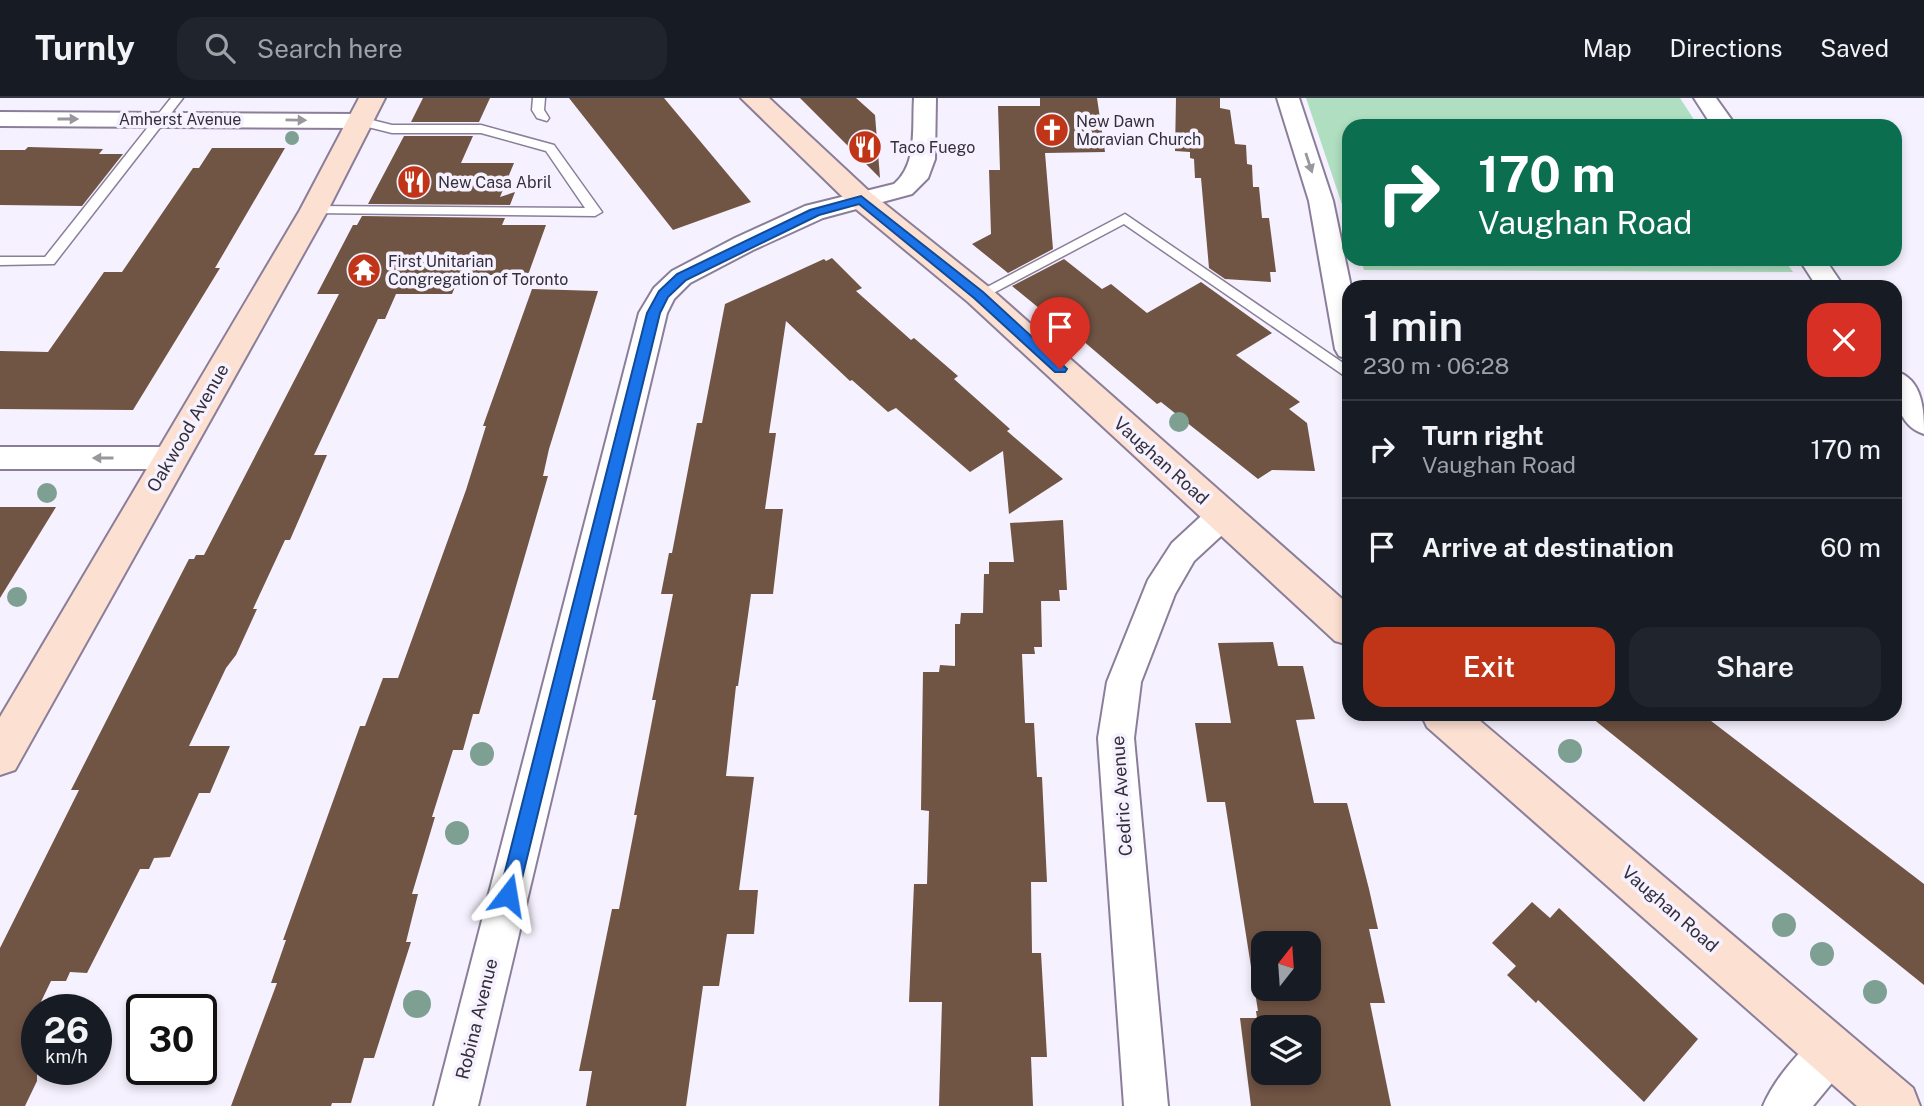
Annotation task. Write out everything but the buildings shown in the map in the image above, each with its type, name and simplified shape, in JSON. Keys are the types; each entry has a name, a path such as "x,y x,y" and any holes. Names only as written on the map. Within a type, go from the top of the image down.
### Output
{"street":[{"name":"Vaughan Road","path":"754,98 861,199 979,295 1342,623"},
{"name":"Robina Avenue","path":"456,1106 653,313 663,294 681,277 814,212 903,189 916,178 923,159 925,98"},
{"path":"1288,98 1321,201 1342,312"},
{"path":"1705,98 1719,119"},
{"name":"Amherst Avenue","path":"0,120 162,118 366,109"},
{"name":"Oakwood Avenue","path":"0,756 314,210 366,109"},
{"path":"1902,391 1924,423"},
{"path":"0,458 171,458"},
{"name":"Cedric Avenue","path":"1146,1106 1116,738 1124,681 1160,590 1183,552 1222,516"},
{"name":"Vaughan Road","path":"1450,721 1715,947 1895,1106"},
{"path":"1785,1106 1831,1051"}],"lane":[{"path":"0,261 49,261 177,98"},
{"path":"539,98 538,110 543,118"},
{"path":"314,210 595,212 551,148 481,129 392,129 366,109"},
{"path":"979,295 1125,218 1342,369"}],"green space":[{"path":"1306,98 1680,98 1694,119 1342,119 1342,204"},
{"path":"1363,266 1789,266 1793,272 1364,270"}],"place":[{"name":"New Dawn Moravian Church","path":"1052,130"},
{"name":"Taco Fuego","path":"865,147"},
{"name":"New Casa Abril","path":"414,182"},
{"name":"First Unitarian Congregation of Toronto","path":"364,270"}],"route":[{"path":"508,895 653,313 663,294 681,277 744,244 814,212 861,199 979,295 1060,369"}]}
